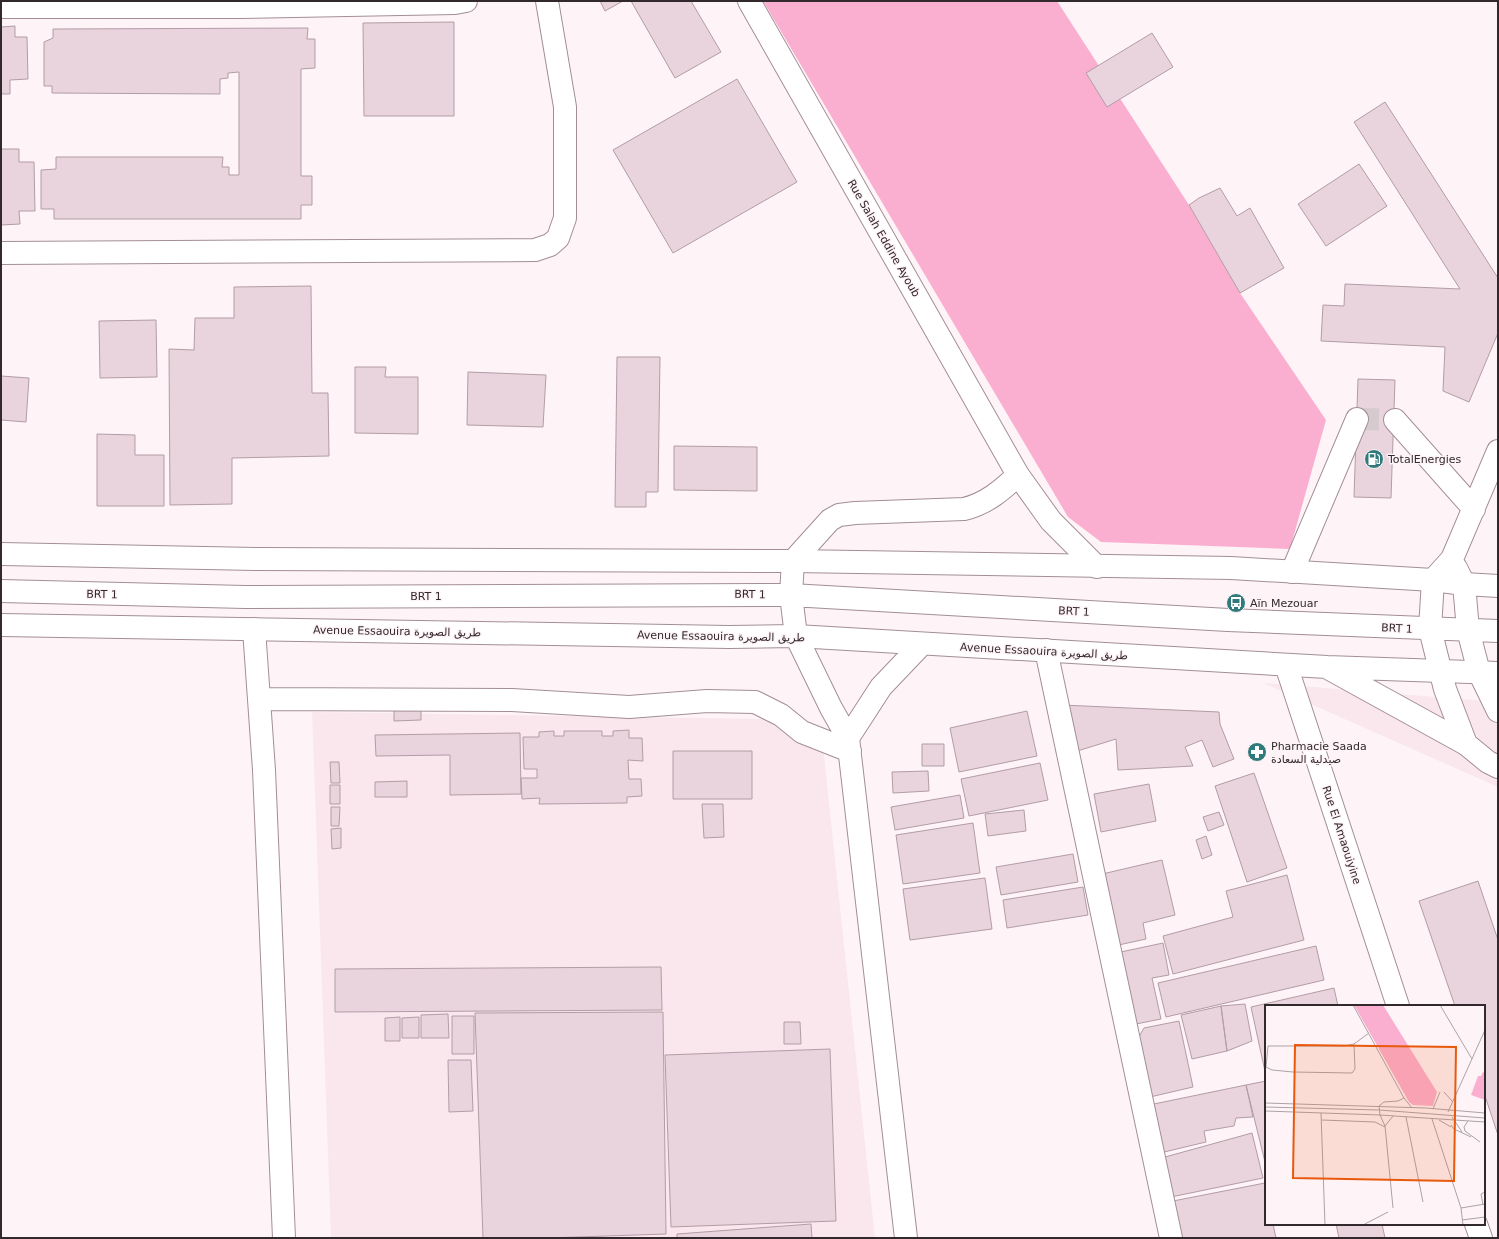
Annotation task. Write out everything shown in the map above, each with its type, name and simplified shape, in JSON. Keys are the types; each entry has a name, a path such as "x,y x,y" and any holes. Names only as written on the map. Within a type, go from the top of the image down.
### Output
{"street":[{"path":"1,7 239,7 455,3 466,1"},
{"path":"1,253 535,250 550,245 558,238 565,218 565,107 547,1"},
{"name":"Rue Salah Eddine Ayoub","path":"750,1 1018,475 1052,521 1097,567"},
{"path":"1292,572 1357,419"},
{"path":"1394,420 1474,509"},
{"path":"1466,744 1439,670 1430,629 1433,580 1452,559 1498,451"},
{"path":"906,1238 849,745 796,636 791,595 793,561 830,520 839,515 855,513 964,509 973,507 989,499 1018,475"},
{"path":"1,554 259,559 793,561 1231,568 1433,580 1498,586"},
{"path":"1452,559 1464,584 1468,630 1489,672 1498,711"},
{"name":"BRT 1","path":"1,592 245,597 791,595 1228,620 1498,631"},
{"name":"Avenue Essaouira طريق الصويرة","path":"1,625 728,637 796,636 921,645 1046,650 1286,665 1489,672"},
{"path":"254,629 264,770 284,1238"},
{"path":"849,745 881,687 921,645"},
{"path":"1046,650 1171,1238"},
{"name":"Rue El Amaouiyine","path":"1286,665 1398,1005"},
{"path":"1328,667 1466,744 1488,762 1498,767"},
{"path":"259,699 512,700 629,707 707,701 755,702 782,715 802,732 849,745"},
{"path":"1476,1225 1481,1238"}],"shaded area":[{"path":"763,1 1057,1 1189,205 1240,293 1326,420 1290,549 1101,542 1068,517"},
{"path":"1263,683 1498,702 1498,787"},
{"path":"312,712 765,719 823,746 875,1238 331,1238"}],"building":[{"path":"600,1 623,1 605,11"},
{"path":"631,1 691,1 721,52 675,78"},
{"path":"454,22 454,116 364,116 363,23"},
{"path":"15,26 15,37 27,37 28,79 10,80 10,94 1,94 1,27"},
{"path":"308,28 307,39 315,39 315,68 301,69 301,176 312,176 312,205 301,205 301,219 54,219 54,209 41,209 41,170 56,169 56,157 223,157 222,167 229,167 229,175 239,175 239,72 228,73 228,78 220,79 220,94 52,93 52,86 44,86 44,42 53,38 53,29"},
{"path":"1152,33 1173,67 1107,107 1086,73"},
{"path":"737,79 797,182 673,253 613,150"},
{"path":"1385,102 1498,278 1498,333 1469,402 1443,391 1445,347 1321,341 1323,305 1344,306 1345,284 1460,289 1354,122"},
{"path":"1,149 19,149 19,162 34,162 35,211 19,211 20,224 1,225"},
{"path":"1359,164 1387,206 1326,246 1298,204"},
{"path":"1220,188 1237,216 1250,208 1284,268 1240,293 1189,205 1199,198"},
{"path":"311,286 312,393 328,393 329,456 232,458 232,504 170,505 169,349 194,350 195,318 234,318 234,287"},
{"path":"156,320 157,377 100,378 99,321"},
{"path":"617,357 660,357 658,492 646,492 646,507 615,507"},
{"path":"355,367 386,367 385,377 418,377 418,434 355,433"},
{"path":"468,372 546,375 543,427 467,425"},
{"path":"1,376 29,378 26,422 1,420"},
{"name":"TotalEnergies","path":"1358,379 1395,380 1391,498 1354,497"},
{"path":"97,434 135,435 135,455 164,455 164,506 97,506"},
{"path":"674,446 757,447 757,491 674,490"},
{"path":"1062,705 1219,712 1220,724 1234,759 1213,767 1202,740 1185,747 1193,766 1118,770 1116,739 1071,753"},
{"path":"394,708 421,708 421,720 394,721"},
{"path":"1027,711 1037,756 959,772 950,728"},
{"path":"629,730 629,738 642,738 643,761 628,760 629,779 641,779 642,796 627,797 627,803 539,804 540,798 522,799 521,778 537,778 537,769 524,769 523,737 539,737 539,732 554,731 554,736 564,736 564,731 602,731 602,736 613,736 613,731"},
{"path":"520,733 521,794 450,795 450,755 376,756 375,735"},
{"path":"922,744 944,744 944,766 922,766"},
{"path":"673,751 752,751 752,799 673,799"},
{"path":"330,762 339,762 340,783 331,783"},
{"path":"1040,763 1048,800 969,816 961,779"},
{"path":"928,771 929,791 893,793 892,772"},
{"path":"1254,773 1287,868 1247,882 1215,786"},
{"path":"407,781 407,797 375,797 375,782"},
{"path":"1149,784 1156,821 1101,832 1094,794"},
{"path":"330,785 340,785 340,804 330,804"},
{"path":"960,795 964,818 895,830 891,807"},
{"path":"702,804 723,804 724,837 704,838"},
{"path":"331,807 340,807 339,826 331,826"},
{"path":"1024,810 1026,831 988,836 985,814"},
{"path":"1219,812 1224,825 1208,831 1203,817"},
{"path":"973,823 980,873 903,884 896,835"},
{"path":"341,828 341,848 332,849 331,829"},
{"path":"1206,836 1212,855 1202,859 1196,840"},
{"path":"1073,854 1078,882 1001,895 996,867"},
{"path":"1162,860 1175,915 1143,923 1146,939 1114,946 1098,875"},
{"path":"1287,875 1304,940 1173,974 1163,936 1233,917 1226,891"},
{"path":"985,878 992,929 910,940 903,889"},
{"path":"1478,881 1498,940 1498,1135 1485,1096 1485,1005 1455,1005 1419,901"},
{"path":"1083,887 1088,915 1007,928 1003,900"},
{"path":"1163,943 1169,975 1152,978 1161,1019 1131,1025 1116,953"},
{"path":"1316,946 1324,980 1166,1017 1158,983"},
{"path":"661,967 662,1010 335,1012 335,969"},
{"path":"1334,988 1338,1005 1265,1005 1265,1071 1251,1007"},
{"path":"1245,1004 1252,1041 1227,1051 1221,1006"},
{"path":"1221,1006 1227,1051 1192,1059 1181,1015"},
{"path":"663,1012 666,1234 547,1238 483,1238 475,1013"},
{"path":"448,1014 449,1038 421,1038 421,1015"},
{"path":"452,1016 474,1016 474,1054 452,1054"},
{"path":"400,1017 400,1041 385,1041 385,1018"},
{"path":"419,1017 419,1038 402,1038 402,1018"},
{"path":"1179,1021 1193,1087 1150,1097 1137,1040 1144,1028"},
{"path":"784,1022 800,1022 801,1044 784,1044"},
{"path":"830,1049 836,1221 671,1227 665,1055"},
{"path":"448,1060 471,1060 473,1111 449,1112"},
{"path":"1265,1081 1265,1162 1246,1085"},
{"path":"1246,1085 1253,1117 1236,1118 1234,1126 1204,1131 1206,1142 1160,1153 1149,1105"},
{"path":"1252,1133 1263,1178 1171,1197 1165,1157"},
{"path":"1265,1183 1265,1225 1273,1225 1276,1238 1180,1238 1173,1201"},
{"path":"811,1224 812,1238 677,1238 677,1234"},
{"path":"1336,1225 1382,1225 1385,1238 1339,1238"}],"tunnel":[{"path":"1357,419 1395,420"}],"place":[{"name":"TotalEnergies","path":"1374,459"},
{"name":"Aïn Mezouar","path":"1236,603"},
{"name":"Pharmacie Saada صيدلية السعادة","path":"1257,752"}]}
